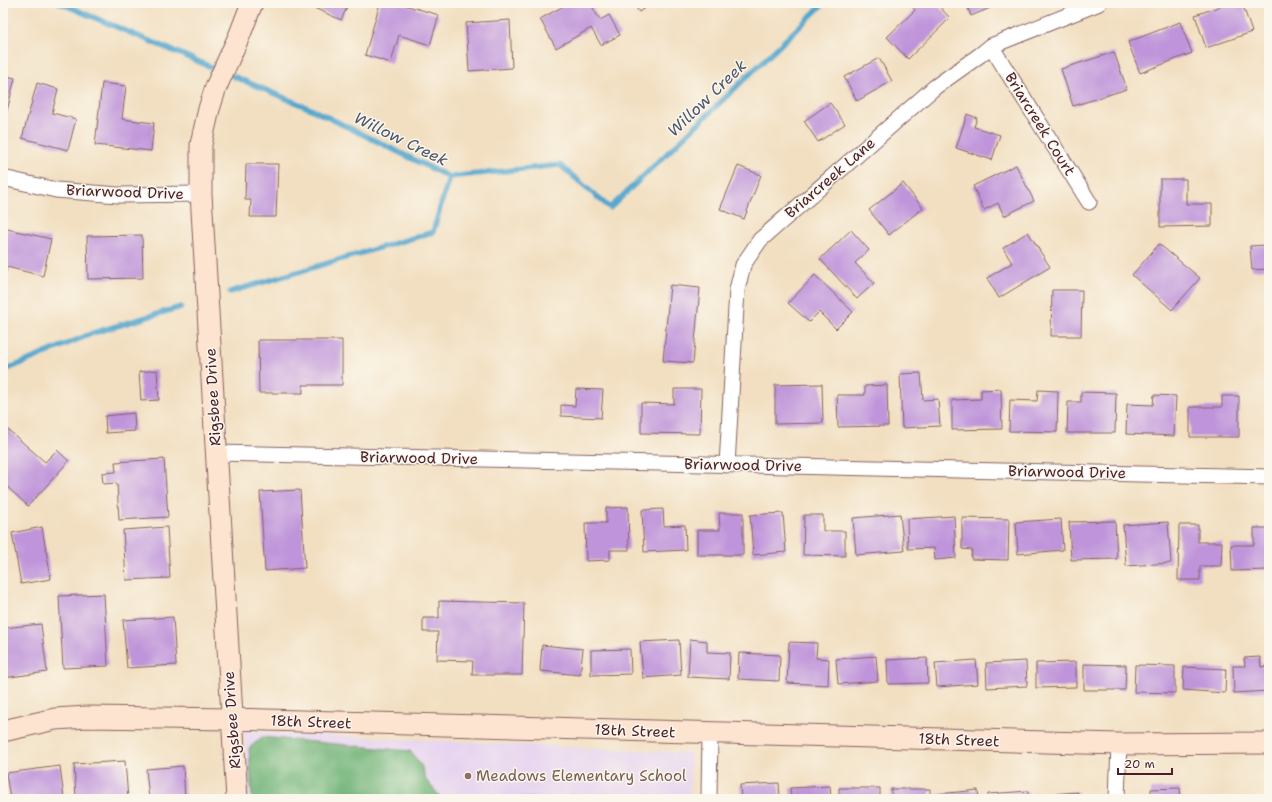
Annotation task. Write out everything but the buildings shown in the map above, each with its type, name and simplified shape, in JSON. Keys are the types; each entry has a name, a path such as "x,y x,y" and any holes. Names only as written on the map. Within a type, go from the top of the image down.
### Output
{"street":[{"name":"Rigsbee Drive","path":"237,799 201,194 201,144 216,87 252,3"},
{"name":"Briarcreek Lane","path":"727,465 737,290 743,265 760,240 935,86 991,46 1098,3"},
{"name":"Briarcreek Court","path":"991,46 1089,202"},
{"name":"Briarwood Drive","path":"3,178 56,190 118,195 201,194"},
{"name":"Briarwood Drive","path":"216,453 1269,477"},
{"name":"18th Street","path":"3,731 55,719 87,717 232,719 1119,744 1269,743"},
{"path":"709,799 710,733"},
{"path":"1117,799 1119,744"}],"shaded area":[{"name":"Meadows Elementary School","path":"244,731 691,753 689,799 249,799"}],"green space":[{"path":"262,737 410,751 421,765 426,780 442,799 424,799 414,794 411,799 252,799 249,748"}],"waterway":[{"name":"Willow Creek","path":"60,3 311,109 449,177 560,165 610,208 824,3"},
{"path":"230,292 433,232 449,177"},
{"path":"3,371 93,333 181,307"}],"place":[{"name":"Meadows Elementary School","path":"468,776"}]}
